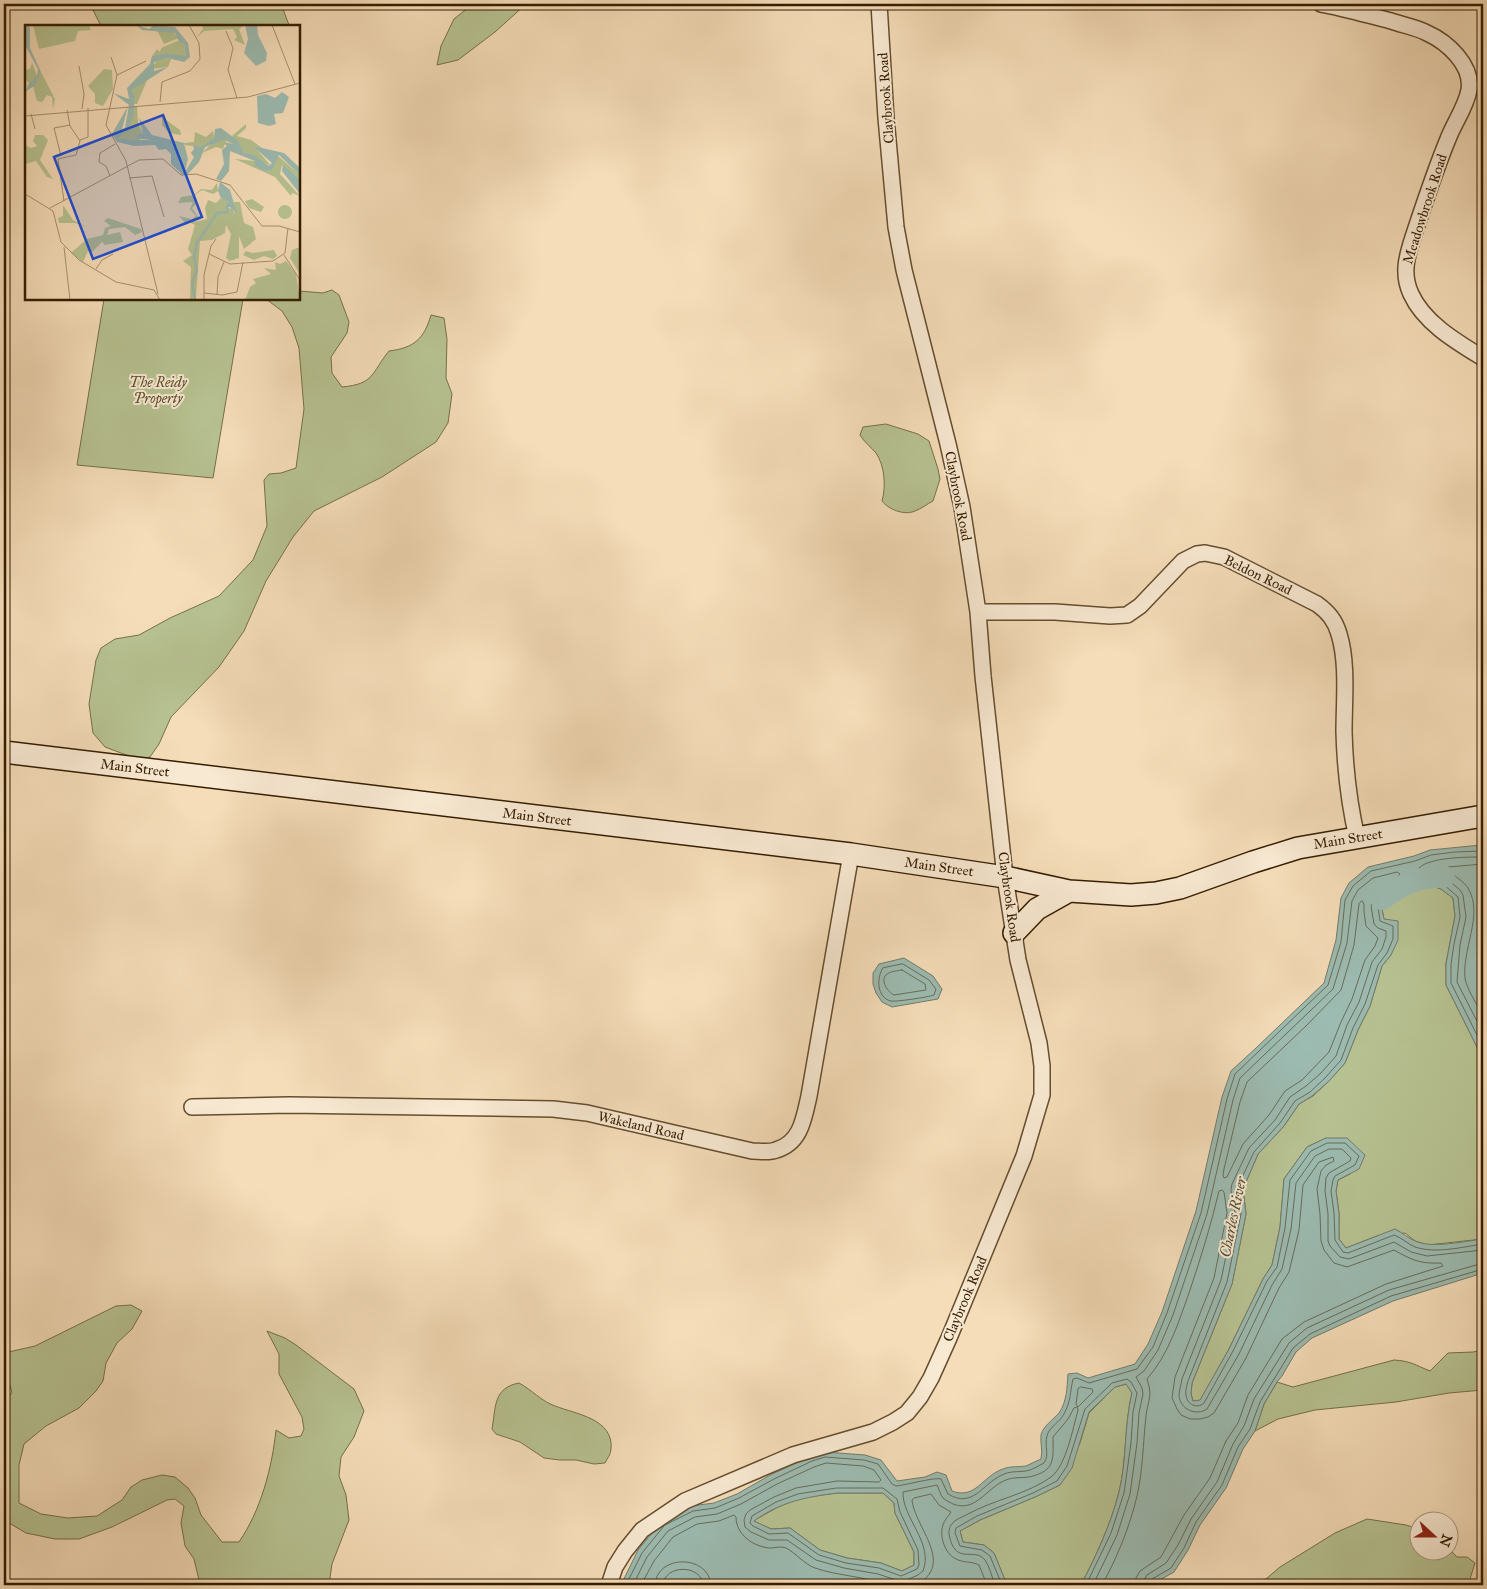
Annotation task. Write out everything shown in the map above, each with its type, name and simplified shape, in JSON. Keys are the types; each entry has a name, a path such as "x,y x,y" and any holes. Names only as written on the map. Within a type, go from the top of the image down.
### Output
{"street":[{"name":"Claybrook Road","path":"609,1585 615,1567 642,1530 678,1505 793,1455 873,1432 893,1422 907,1412 920,1397 931,1378 949,1338 1030,1138 1042,1095 1040,1044 1018,960 1005,877 983,676 978,612 962,507 904,270 896,227 886,118 880,4"},
{"name":"Meadowbrook Road","path":"1321,4 1349,9 1426,32 1448,46 1464,67 1476,91 1448,138 1424,203 1408,254 1405,273 1411,294 1430,320 1483,358"},
{"name":"Beldon Road","path":"978,612 1055,612 1110,616 1127,615 1140,606 1183,561 1197,554 1205,553 1224,557 1317,604 1333,620 1342,644 1346,777 1357,838"},
{"name":"Main Street","path":"4,752 851,854 1005,877 1069,891 1131,895 1156,893 1180,888 1298,848 1483,816"},
{"name":"Wakeland Road","path":"192,1107 299,1105 553,1108 586,1113 709,1142 752,1150 775,1151 791,1143 801,1129 851,854"},
{"path":"1014,934 1037,909 1069,891"}],"green space":[{"path":"90,4 281,4 289,25 100,25"},
{"path":"473,4 526,4 495,32 458,60 437,65 441,46 454,19"},
{"path":"332,290 339,295 349,322 347,333 331,357 332,373 342,387 367,380 389,351 398,350 417,341 425,330 431,315 444,318 447,339 446,378 452,394 448,423 436,442 382,477 314,511 293,537 266,581 244,631 219,667 171,717 159,744 150,757 137,759 105,747 93,733 89,704 96,660 101,648 115,639 139,635 170,618 219,596 253,560 267,526 264,480 269,474 281,473 296,468 304,409 299,348 292,327 282,311 267,300 300,300 300,291 323,293"},
{"name":"The Reidy Property","path":"104,300 243,300 213,478 77,465"},
{"path":"886,424 918,434 929,441 938,469 940,479 933,501 911,512 897,511 888,507 882,501 884,483 883,470 879,458 860,435 863,427"},
{"path":"1411,879 1441,889 1453,898 1455,916 1446,963 1446,985 1483,1059 1483,1239 1428,1245 1415,1241 1405,1233 1377,1236 1346,1248 1339,1239 1339,1213 1336,1191 1338,1180 1350,1174 1326,1138 1307,1147 1284,1179 1280,1227 1272,1265 1200,1401 1193,1401 1191,1394 1192,1383 1232,1284 1246,1214 1243,1189 1258,1154 1284,1126 1299,1104 1313,1096 1345,1063 1370,1006 1382,966 1391,955 1382,909 1395,901"},
{"path":"131,1305 142,1311 132,1329 117,1343 106,1363 103,1381 96,1391 79,1408 46,1426 24,1444 19,1465 19,1503 41,1514 68,1518 97,1516 122,1500 131,1487 142,1480 162,1475 175,1477 188,1488 195,1498 201,1515 222,1542 239,1542 247,1530 264,1488 272,1459 276,1430 289,1438 301,1436 304,1429 302,1417 279,1374 279,1354 267,1331 285,1338 296,1345 354,1389 364,1411 354,1437 341,1457 339,1476 346,1495 349,1520 332,1564 329,1585 203,1585 199,1580 194,1559 185,1546 181,1523 184,1506 175,1499 167,1500 112,1527 79,1539 55,1539 26,1533 4,1520 4,1400 12,1393 10,1385 4,1382 4,1353 35,1346 116,1306"},
{"path":"1483,1350 1483,1390 1449,1393 1396,1402 1315,1410 1278,1419 1255,1431 1264,1404 1277,1382 1293,1387 1394,1360 1409,1362 1430,1371 1448,1353"},
{"path":"519,1383 550,1404 583,1415 600,1424 610,1439 611,1451 605,1463 594,1464 576,1460 544,1458 520,1442 496,1434 492,1429 497,1400 504,1389"},
{"path":"1127,1384 1132,1393 1129,1405 1122,1480 1103,1540 1081,1585 1007,1585 994,1553 984,1545 963,1542 960,1531 980,1520 1060,1485 1080,1443 1089,1413 1115,1387"},
{"path":"837,1493 883,1493 894,1503 895,1513 914,1552 914,1565 902,1571 881,1563 847,1558 820,1550 790,1528 771,1529 753,1521 778,1507 800,1498"},
{"path":"1367,1519 1406,1525 1410,1526 1410,1562 1460,1562 1460,1557 1467,1557 1475,1563 1469,1582 1465,1585 1244,1585 1266,1579 1280,1567 1335,1533"}],"water":[{"path":"1481,845 1483,847 1483,1059 1446,985 1446,964 1455,916 1453,898 1441,889 1411,879 1395,901 1382,909 1384,919 1398,921 1398,940 1391,955 1382,966 1370,1006 1345,1063 1329,1081 1312,1096 1299,1104 1284,1126 1258,1154 1243,1189 1246,1214 1232,1284 1192,1383 1191,1394 1193,1401 1200,1400 1229,1349 1263,1279 1272,1265 1280,1227 1284,1179 1307,1147 1326,1138 1347,1138 1365,1155 1359,1169 1338,1180 1336,1191 1339,1213 1339,1239 1346,1248 1395,1229 1415,1241 1430,1244 1449,1244 1483,1239 1483,1273 1393,1301 1312,1338 1296,1352 1264,1404 1255,1431 1243,1449 1226,1488 1200,1525 1188,1550 1174,1572 1151,1585 1081,1585 1103,1540 1122,1480 1129,1405 1132,1393 1126,1384 1115,1387 1089,1412 1072,1468 1060,1485 980,1520 960,1531 963,1542 984,1545 994,1553 1007,1585 697,1585 684,1580 670,1585 621,1585 638,1550 661,1522 691,1506 714,1503 737,1494 772,1474 825,1452 865,1455 881,1460 897,1481 925,1477 937,1472 946,1475 952,1491 960,1493 973,1490 996,1472 1003,1469 1026,1466 1041,1459 1041,1435 1064,1404 1068,1374 1077,1373 1088,1378 1135,1364 1148,1344 1162,1312 1196,1211 1222,1097 1231,1071 1324,983 1336,940 1341,898 1349,883 1368,867 1414,856 1430,850","holes":["837,1493 883,1493 894,1503 895,1513 914,1552 914,1565 902,1571 881,1563 847,1558 820,1550 790,1528 771,1529 754,1521 774,1509 815,1496"]},
{"path":"904,958 933,976 942,989 938,999 892,1007 882,1002 873,984 873,973 879,964"}],"waterway":[{"name":"Charles River","path":"1382,899 1411,882 1426,878 1444,877"}]}
